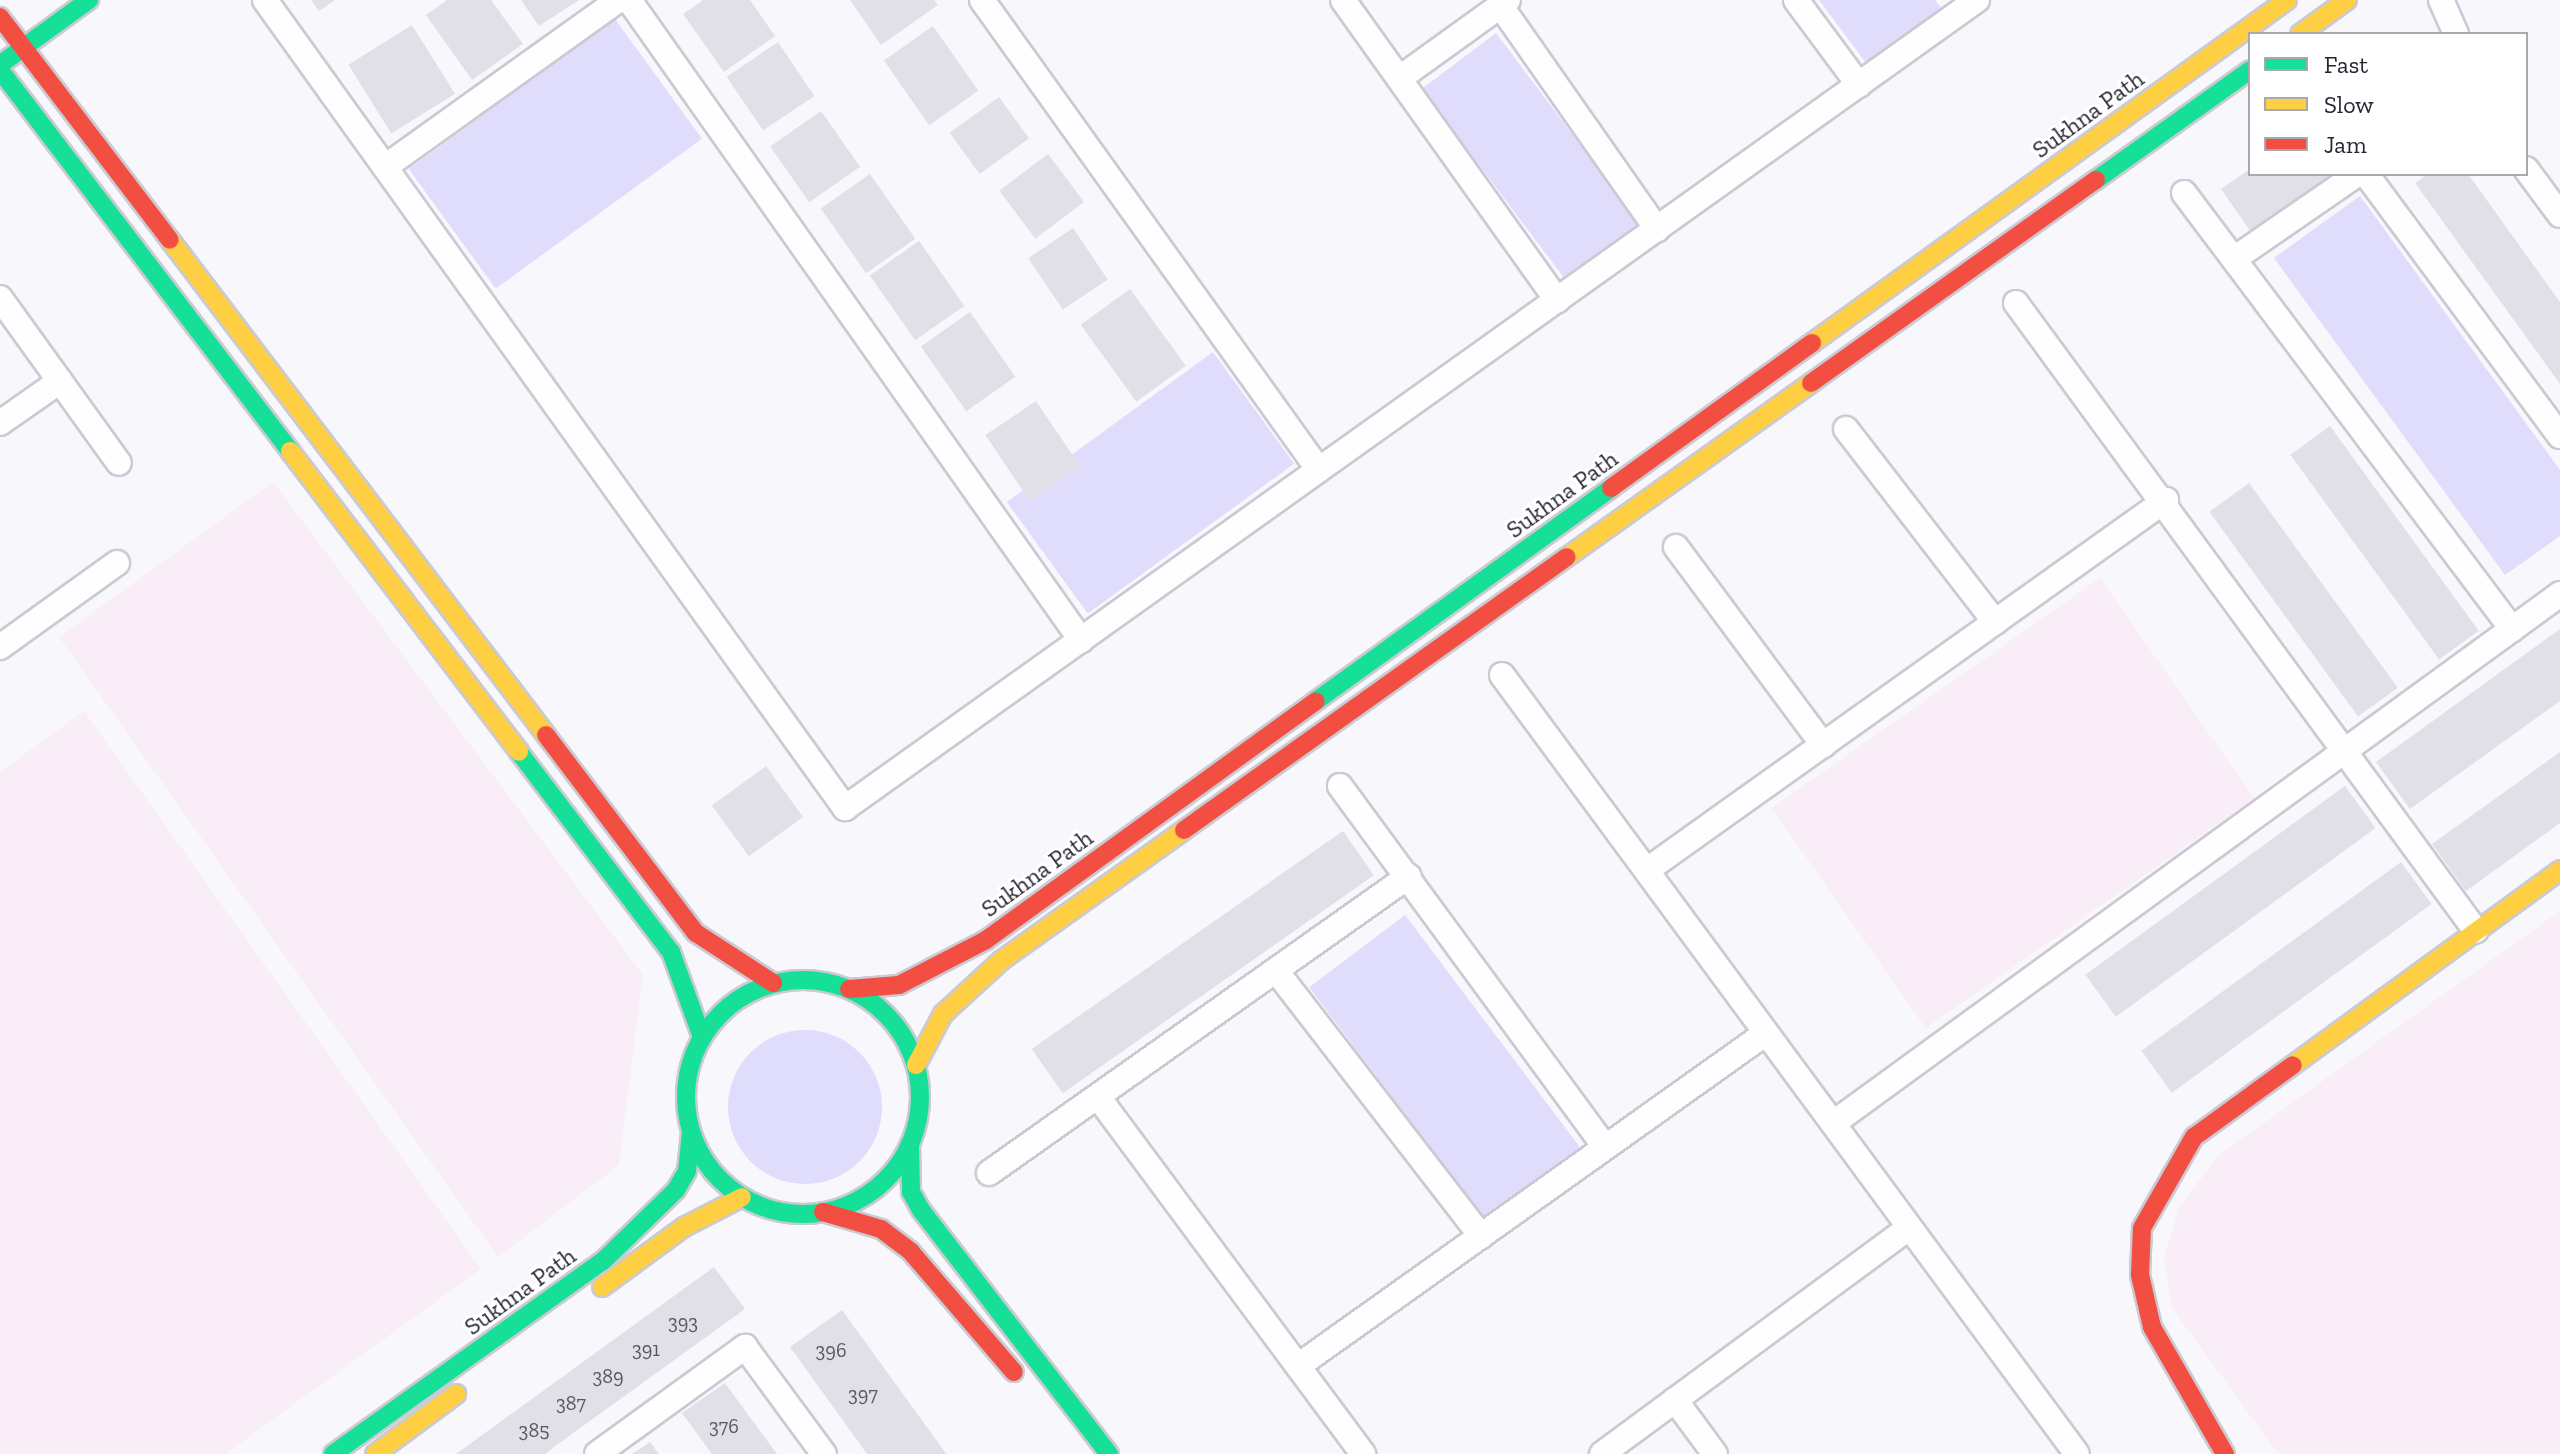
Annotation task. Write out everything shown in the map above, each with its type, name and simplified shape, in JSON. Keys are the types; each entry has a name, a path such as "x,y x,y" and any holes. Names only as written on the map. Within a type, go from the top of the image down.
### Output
{"main road":[{"path":"89,0 0,67 671,952 702,1037"},
{"name":"Sukhna Path","path":"849,989 899,985 986,940 2287,0"},
{"path":"2303,32 2347,0"},
{"path":"0,17 696,933 773,983"},
{"name":"Sukhna Path","path":"916,1065 943,1014 1002,960 2248,71"},
{"path":"2225,1454 2152,1327 2140,1275 2142,1228 2194,1137 2560,870"},
{"path":"1029,1391 911,1252 881,1229 823,1212 781,1212 742,1197 711,1170 691,1134 686,1084 702,1037 732,1003 773,983 812,980 849,989 898,1028 916,1065 918,1119 910,1144 911,1192 921,1210 1109,1454"},
{"name":"Sukhna Path","path":"333,1454 603,1261 676,1190 687,1171 691,1134"},
{"path":"823,1212 875,1189 910,1144"},
{"name":"Sukhna Path","path":"515,1351 684,1227 742,1197"},
{"path":"375,1454 477,1379"}],"street":[{"path":"265,0 845,808 1859,85 1950,8 1977,0"},
{"path":"385,167 618,0"},
{"path":"629,0 1081,640"},
{"path":"982,0 1319,470"},
{"path":"1343,0 1557,300"},
{"path":"1796,0 1859,85"},
{"path":"2441,0 2455,32"},
{"path":"1400,78 1504,3 1657,229"},
{"path":"2528,172 2560,215"},
{"path":"2234,259 2354,176"},
{"path":"2367,176 2560,436"},
{"path":"2184,193 2512,629"},
{"path":"0,298 119,463"},
{"path":"2016,303 2166,500 2476,931"},
{"path":"0,423 60,381"},
{"path":"1846,429 1995,622"},
{"path":"1650,868 2166,500"},
{"path":"1676,547 1823,745"},
{"path":"0,647 117,563"},
{"path":"1835,1122 2560,594"},
{"path":"1502,675 1650,868 1766,1033 1835,1122 1908,1228 2077,1454"},
{"path":"1340,786 1605,1147"},
{"path":"989,1173 1101,1101 1409,876"},
{"path":"1277,972 1481,1236"},
{"path":"1298,1366 1766,1033"},
{"path":"1101,1101 1363,1454"},
{"path":"1602,1454 1908,1228"},
{"path":"597,1454 745,1347 824,1454"},
{"path":"1675,1400 1715,1454"}],"shaded area":[{"path":"1819,0 1935,0 1941,8 1866,63"},
{"path":"615,19 702,139 496,289 409,169"},
{"path":"1496,33 1642,226 1567,282 1422,89"},
{"path":"2360,196 2560,470 2560,536 2505,575 2274,258"},
{"path":"1213,352 1294,464 1088,614 1007,502"},
{"path":"273,482 643,975 619,1165 498,1257 59,637"},
{"path":"2100,578 2254,798 1926,1028 1772,808"},
{"path":"84,711 481,1269 225,1454 0,1454 0,772"},
{"path":"2560,911 2560,1454 2278,1454 2172,1308 2164,1257 2179,1207 2219,1155"},
{"path":"1405,915 1580,1147 1484,1220 1309,987"},
{"path":"805,1030 835,1036 860,1052 876,1077 882,1107 876,1137 860,1162 835,1178 805,1184 775,1178 750,1162 734,1137 728,1107 734,1077 750,1052 775,1036"}],"building":[{"path":"311,0 335,0 319,11"},
{"path":"447,0 491,0 523,44 472,80 426,15"},
{"path":"521,0 579,0 539,26"},
{"path":"703,0 750,0 775,36 724,72 683,14"},
{"path":"850,0 934,0 938,5 881,45"},
{"path":"412,25 455,94 391,133 348,65"},
{"path":"933,26 978,91 929,125 884,60"},
{"path":"778,42 814,96 763,131 727,77"},
{"path":"999,97 1029,138 980,174 950,133"},
{"path":"821,111 860,167 809,202 770,147"},
{"path":"1048,154 1084,202 1035,239 999,191"},
{"path":"2248,170 2248,176 2336,176 2253,235 2221,189"},
{"path":"870,174 915,239 866,273 821,208"},
{"path":"2425,176 2469,176 2560,302 2560,384 2415,183"},
{"path":"1073,228 1108,279 1063,310 1028,258"},
{"path":"919,241 964,306 915,340 870,275"},
{"path":"1130,289 1186,366 1136,402 1081,325"},
{"path":"970,312 1015,377 966,411 921,346"},
{"path":"1036,401 1081,467 1030,501 985,435"},
{"path":"2330,426 2479,631 2439,659 2290,455"},
{"path":"2249,483 2398,688 2358,716 2209,512"},
{"path":"2560,629 2560,701 2410,809 2376,762"},
{"path":"2560,752 2560,823 2466,891 2432,844"},
{"path":"766,766 803,817 749,856 712,805"},
{"path":"2345,786 2376,828 2116,1017 2085,975"},
{"path":"1343,831 1374,875 1063,1093 1032,1049"},
{"path":"2401,862 2432,904 2172,1093 2141,1051"},
{"path":"714,1267 745,1309 545,1454 456,1454"},
{"path":"842,1310 946,1454 867,1454 790,1347"},
{"path":"725,1383 777,1454 712,1454 682,1413"},
{"path":"650,1442 659,1454 632,1454"}],"traffic: fast":[{"path":"5,61 89,0"},
{"path":"0,70 290,451"},
{"path":"2096,180 2248,71"},
{"path":"1316,701 1611,488"},
{"path":"519,752 671,952 702,1037"},
{"path":"803,980 826,982 848,989 886,1014 911,1052 918,1074 920,1097 918,1120 911,1142 886,1180 848,1205 826,1212 803,1214 780,1212 758,1205 720,1180 695,1142 688,1120 686,1097 688,1074 695,1052 720,1014 758,989 780,982 803,980"},
{"path":"333,1454 603,1261 676,1190 687,1171 691,1134"},
{"path":"910,1144 911,1192 921,1210 1109,1454"}],"traffic: slow":[{"path":"1812,343 2287,0"},
{"path":"2303,32 2347,0"},
{"path":"170,240 546,735"},
{"path":"1567,557 1811,383"},
{"path":"290,451 519,752"},
{"path":"916,1065 943,1014 1002,960 1184,830"},
{"path":"2293,1065 2560,870"},
{"path":"602,1287 684,1227 742,1197"},
{"path":"375,1454 456,1394"}],"traffic: jam":[{"path":"0,17 170,240"},
{"path":"1811,383 2096,180"},
{"path":"1611,488 1812,343"},
{"path":"1184,830 1567,557"},
{"path":"849,989 899,985 986,940 1316,701"},
{"path":"546,735 696,933 773,983"},
{"path":"2225,1454 2152,1327 2140,1275 2142,1228 2194,1137 2293,1065"},
{"path":"823,1212 881,1229 911,1252 1014,1372"}]}
